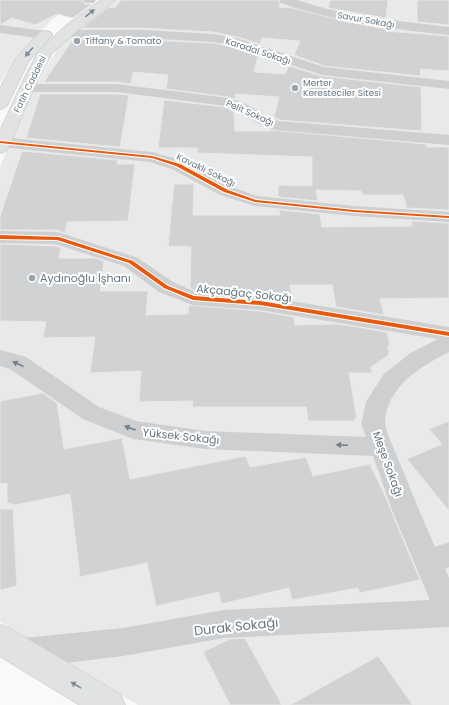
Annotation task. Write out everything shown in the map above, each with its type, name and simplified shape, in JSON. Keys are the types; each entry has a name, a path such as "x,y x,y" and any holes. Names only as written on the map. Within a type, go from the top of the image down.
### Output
{"main road":[{"name":"Fatih Caddesi","path":"0,104 22,60 46,35 90,0"},
{"name":"Fatih Caddesi","path":"1,144 26,88 46,51 109,0"},
{"path":"12,646 109,705"}],"street":[{"name":"Savur Sokağı","path":"285,0 340,16 365,21 449,31"},
{"path":"0,29 46,35"},
{"name":"Karadal Sokağı","path":"66,34 142,34 212,38 232,41 322,71 449,85"},
{"name":"Pelit Sokağı","path":"26,88 116,88 154,92 228,102 276,125 449,140"},
{"name":"Kavaklı Sokağı","path":"1,144 152,156 178,165 226,192 255,201 354,211 449,217"},
{"name":"Akçaağaç Sokağı","path":"0,237 57,238 64,240 131,262 166,287 193,298 260,303 449,334"},
{"name":"Meşe Sokağı","path":"449,343 417,359 391,381 378,402 373,424 405,510 439,559 449,612"},
{"name":"Yüksek Sokağı","path":"0,358 18,363 91,413 133,430 205,440 381,447"},
{"name":"Durak Sokağı","path":"12,646 123,642 224,624 449,612"}],"shaded area":[{"path":"0,0 83,0 54,18 34,37 15,59 0,83"},
{"path":"116,0 449,0 449,705 138,705 0,622 0,166 45,69 62,42"}],"building":[{"path":"0,0 82,0 85,4 92,4 73,18 57,14 35,25 12,18 0,24"},
{"path":"121,0 278,0 280,4 279,7 293,8 343,21 385,29 385,31 449,36 449,71 420,69 421,76 324,66 294,55 300,41 262,38 260,44 213,32 142,28 82,28 109,7 115,8"},
{"path":"330,0 388,0 386,18 328,8"},
{"path":"417,0 449,0 449,25 417,22"},
{"path":"73,39 213,43 230,46 258,56 254,72 285,74 289,66 322,76 421,87 422,131 279,120 274,117 279,97 236,94 235,99 166,89 168,75 133,72 131,84 117,82 44,82"},
{"path":"40,94 129,95 120,147 26,138"},
{"path":"164,100 225,107 234,112 235,131 271,130 426,144 427,147 449,147 449,210 407,208 403,195 362,195 361,191 316,190 318,201 278,197 278,185 312,186 312,157 197,153 197,148 158,148"},
{"path":"22,151 118,160 117,164 135,164 128,221 67,222 65,233 57,230 0,230 0,216"},
{"path":"174,184 194,184 193,215 280,215 279,210 320,214 322,227 412,226 411,221 449,223 449,298 380,299 384,315 336,307 332,285 290,285 292,300 260,294 196,291 190,288 191,247 168,246"},
{"path":"0,244 55,246 61,248 59,258 95,258 104,261 100,291 148,291 146,315 188,314 189,305 260,311 294,317 295,325 339,324 387,332 390,346 388,346 389,355 371,367 372,373 349,373 357,419 354,419 355,421 308,421 306,407 192,407 193,401 139,402 141,371 90,373 95,337 43,338 46,322 0,321"},
{"path":"43,393 57,403 64,449 122,438 130,479 246,456 250,467 306,457 313,476 370,464 386,498 420,580 360,593 358,588 292,600 289,588 221,604 219,592 156,606 147,563 80,577 70,494 15,505 7,503 7,483 0,484 0,401"},
{"path":"449,421 449,511 407,459 442,444 429,429"},
{"path":"0,509 13,509 17,586 0,590"},
{"path":"245,638 282,705 230,705 203,652 230,639"},
{"path":"378,656 413,705 290,705"}],"cycle path":[{"path":"0,142 152,157 178,165 226,191 255,201 354,211 449,217"},
{"path":"0,237 57,238 131,262 166,287 193,298 260,303 449,334"}],"place":[{"name":"Tiffany & Tomato","path":"77,41"},
{"name":"Merter Keresteciler Sitesi","path":"295,88"},
{"name":"Aydınoğlu İşhanı","path":"32,278"}]}
